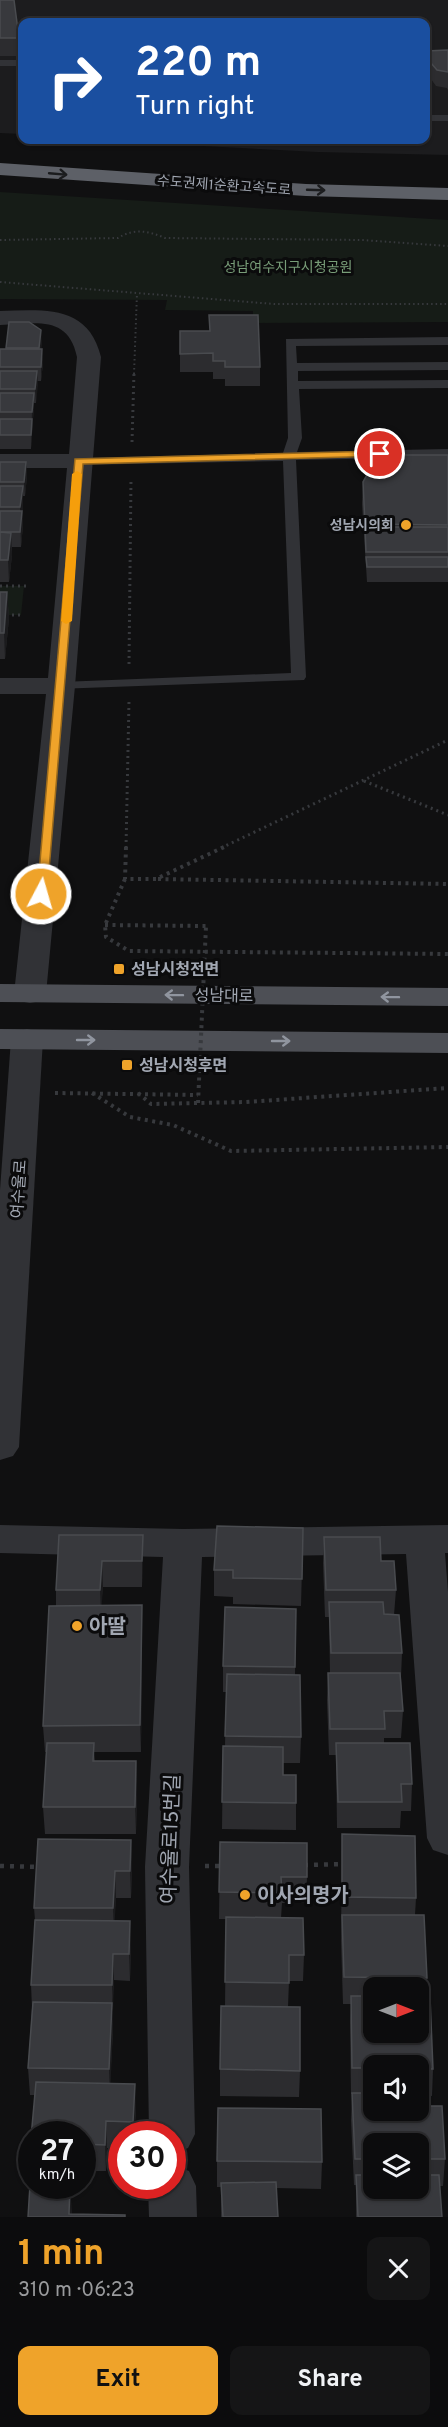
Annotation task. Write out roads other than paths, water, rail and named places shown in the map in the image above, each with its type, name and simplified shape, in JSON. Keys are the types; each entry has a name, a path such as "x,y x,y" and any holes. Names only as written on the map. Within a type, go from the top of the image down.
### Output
{"highway":[{"name":"수도권제1순환고속도로","path":"11,150 160,160"},
{"name":"수도권제1순환고속도로","path":"0,169 306,190 448,195"}],"main road":[{"name":"성남대로","path":"15,993 448,997"},
{"path":"14,1039 448,1043"}],"street":[{"path":"0,318 57,319 80,329 85,336 88,357 61,686 15,993"},
{"path":"0,461 78,461"},
{"path":"0,686 61,686"},
{"name":"여수울로","path":"0,1447 24,1093 14,1039"},
{"path":"0,1539 183,1543 436,1539 448,1838"},
{"name":"여수울로15번길","path":"172,2121 167,1867 183,1543"},
{"path":"172,2199 173,2217"}],"lane":[{"path":"0,63 18,63"},
{"path":"430,118 448,118"},
{"path":"61,686 299,676 289,455 295,438 290,342 448,341"},
{"path":"292,367 448,366"},
{"path":"293,385 448,384"},
{"path":"78,461 448,453"}],"place":[{"name":"성남시의회","path":"406,525"},
{"name":"성남시청전면","path":"119,969"},
{"name":"성남시청후면","path":"127,1065"},
{"name":"아딸","path":"77,1626"},
{"name":"이사의명가","path":"245,1895"}],"park label":[{"name":"성남여수지구시청공원","path":"288,267"}]}
